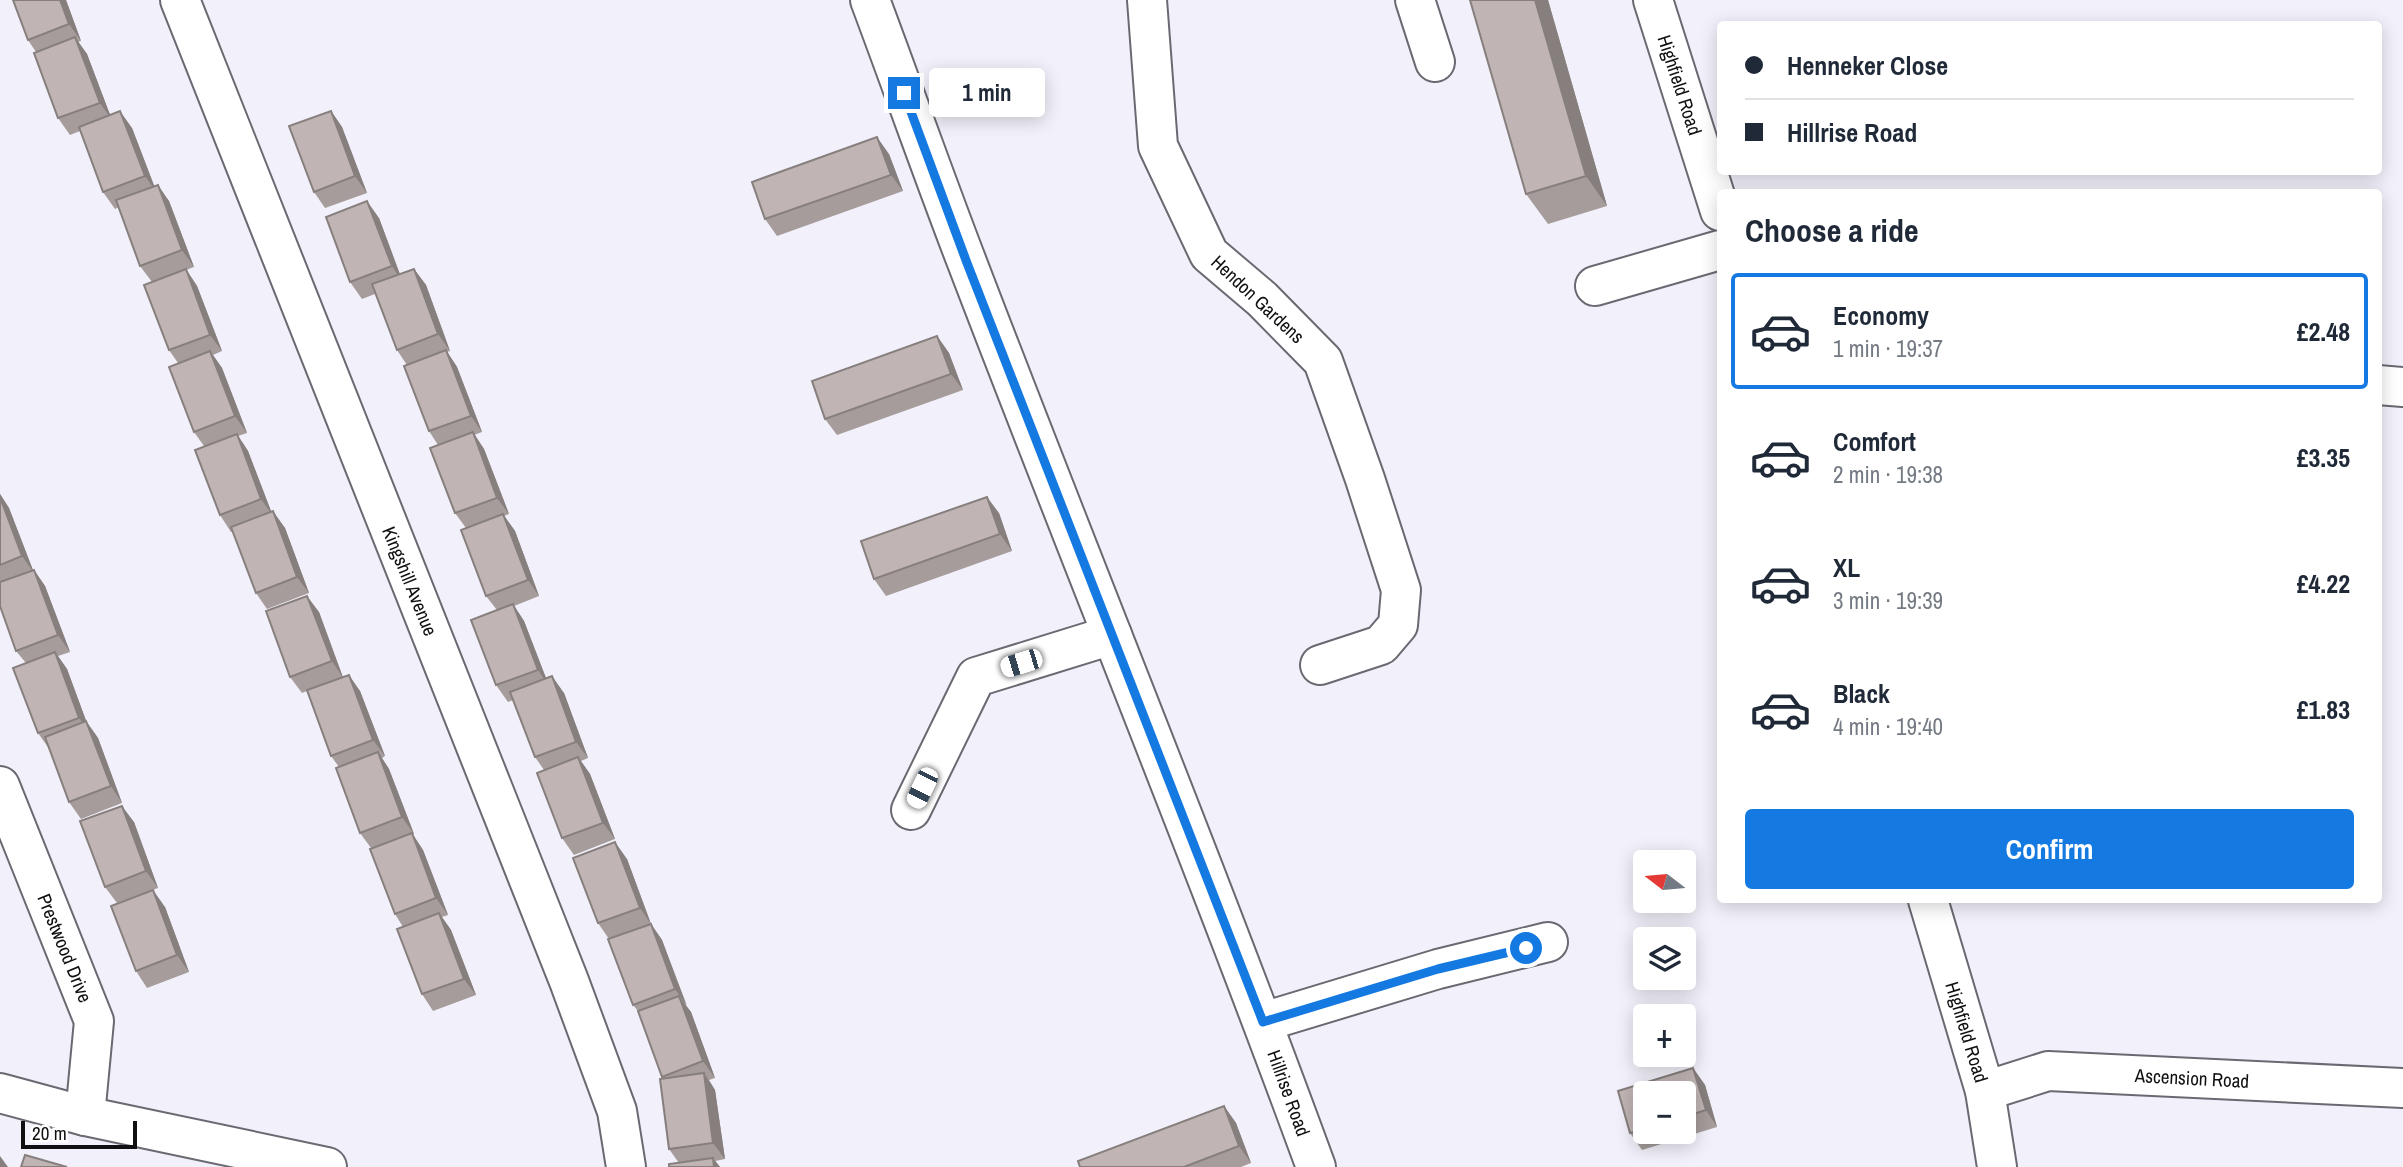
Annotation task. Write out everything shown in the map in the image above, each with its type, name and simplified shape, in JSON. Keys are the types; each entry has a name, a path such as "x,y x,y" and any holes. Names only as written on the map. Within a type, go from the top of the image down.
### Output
{"street":[{"name":"Kingshill Avenue","path":"180,0 569,981 617,1111 625,1167"},
{"name":"Hillrise Road","path":"870,0 967,263 1263,1022 1316,1167"},
{"name":"Hendon Gardens","path":"1147,0 1158,146 1209,254 1262,299 1323,361 1366,479 1401,590 1398,625 1381,645 1320,665"},
{"path":"1415,0 1435,62"},
{"name":"Highfield Road","path":"1653,0 1717,202"},
{"path":"1595,286 1717,251"},
{"path":"2382,385 2403,387"},
{"path":"911,810 976,677 1112,635"},
{"name":"Prestwood Drive","path":"0,786 94,1021 85,1116"},
{"name":"Highfield Road","path":"1929,903 1984,1091 1997,1167"},
{"path":"1263,1022 1438,969 1548,942"},
{"name":"Ascension Road","path":"1984,1091 2048,1070 2403,1088"},
{"path":"0,1093 85,1116 327,1167"}],"building":[{"path":"13,0 60,0 69,24 28,40"},
{"path":"1470,0 1535,0 1586,176 1526,194"},
{"path":"75,37 100,103 58,118 34,53"},
{"path":"120,111 145,176 103,192 79,127"},
{"path":"331,111 355,176 314,192 289,126"},
{"path":"877,137 891,175 765,219 752,182"},
{"path":"158,185 182,250 140,266 116,200"},
{"path":"367,201 392,266 350,282 326,217"},
{"path":"186,269 210,335 169,350 144,285"},
{"path":"414,269 438,334 397,350 372,284"},
{"path":"937,336 951,374 825,419 812,381"},
{"path":"446,350 471,416 429,431 404,366"},
{"path":"210,351 235,416 194,432 169,367"},
{"path":"473,432 497,498 455,513 430,448"},
{"path":"237,434 261,499 220,515 195,450"},
{"path":"0,497 22,556 0,565"},
{"path":"987,497 1000,534 874,579 861,541"},
{"path":"273,511 297,577 256,593 231,527"},
{"path":"503,514 528,580 486,596 461,530"},
{"path":"34,570 58,635 16,651 0,606 0,582"},
{"path":"307,596 332,661 290,677 266,611"},
{"path":"513,604 538,670 496,685 471,620"},
{"path":"55,652 79,718 38,733 13,668"},
{"path":"349,675 373,740 331,756 307,690"},
{"path":"552,676 576,742 535,757 510,692"},
{"path":"86,721 111,786 69,802 45,737"},
{"path":"378,752 402,817 360,833 336,768"},
{"path":"578,757 603,823 562,838 537,773"},
{"path":"122,806 146,871 105,887 80,821"},
{"path":"412,833 436,898 395,914 370,849"},
{"path":"615,842 640,908 598,923 573,858"},
{"path":"153,890 177,955 136,971 111,906"},
{"path":"439,913 464,979 422,994 397,929"},
{"path":"651,924 675,989 633,1005 608,939"},
{"path":"679,996 703,1061 662,1077 638,1011"},
{"path":"1693,1068 1706,1110 1696,1113 1696,1081 1651,1081"},
{"path":"704,1073 713,1143 669,1149 660,1079"},
{"path":"1633,1086 1633,1132 1630,1133 1618,1091"},
{"path":"1224,1106 1239,1146 1184,1167 1080,1167 1078,1161"},
{"path":"25,1155 67,1167 21,1167"},
{"path":"713,1158 714,1167 669,1167 669,1164"}],"route":[{"path":"904,93 967,263 1263,1022 1438,969 1526,948"}]}
